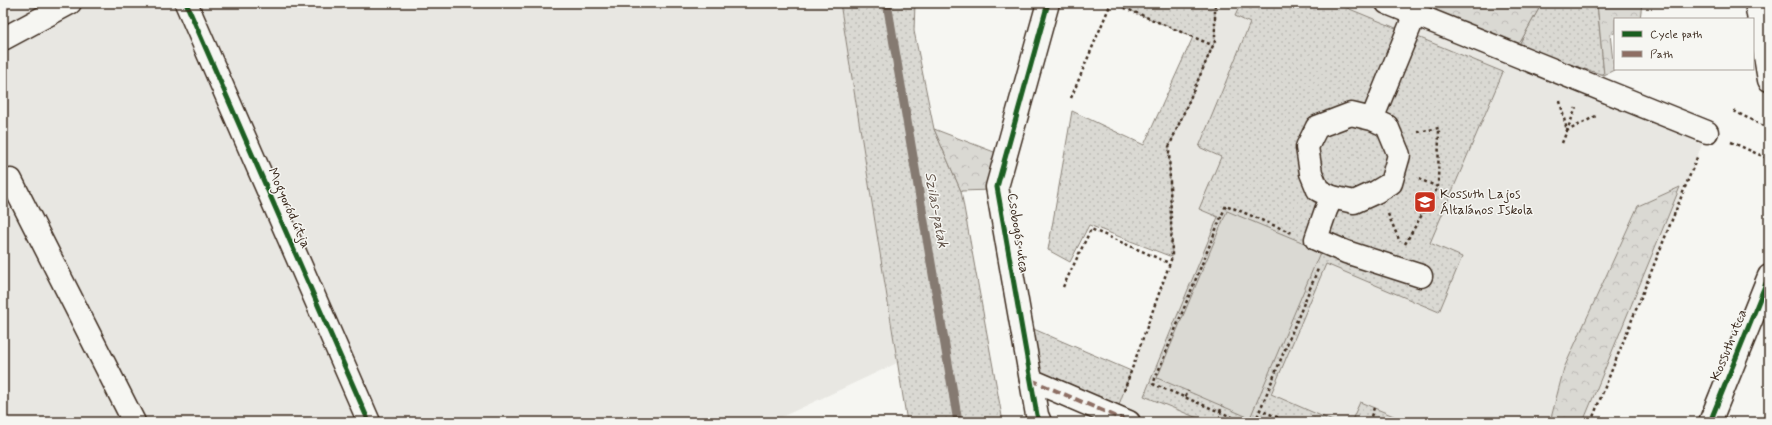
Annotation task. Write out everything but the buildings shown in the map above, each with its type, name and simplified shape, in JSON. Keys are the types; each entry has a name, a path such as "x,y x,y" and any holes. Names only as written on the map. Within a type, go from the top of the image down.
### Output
{"street":[{"path":"3,39 70,3"},
{"name":"Mogyoród útja","path":"186,3 369,422"},
{"name":"Csobogós utca","path":"1040,422 1037,415 997,187 1048,3"},
{"path":"1387,3 1707,132"},
{"path":"1756,3 1769,80"},
{"path":"1372,119 1415,14"},
{"path":"1351,114 1372,119 1387,126 1399,155 1391,183 1354,202 1332,197 1318,190 1311,172 1307,147 1317,128 1351,114"},
{"path":"11,180 134,422"},
{"path":"1332,197 1322,241 1346,252 1421,276"},
{"name":"Kossuth utca","path":"1710,422 1769,276"},
{"path":"1031,380 1122,419"}],"path":[{"path":"1071,98 1112,3 1212,45"},
{"path":"1122,419 1172,257 1169,147 1215,41 1215,3"},
{"path":"1562,143 1586,83"},
{"path":"1734,111 1769,129"},
{"path":"1403,249 1438,187 1439,128 1421,132"},
{"path":"1591,422 1707,132 1769,159"},
{"path":"1422,181 1438,187"},
{"path":"1244,422 1153,384 1226,205 1285,230 1322,241 1255,422"},
{"path":"1063,287 1091,229 1170,264"},
{"path":"1283,234 1285,230"},
{"path":"1185,397 1188,391"},
{"path":"1220,412 1222,406"},
{"path":"1369,422 1374,408"},
{"path":"1260,410 1288,422"}],"shaded area":[{"path":"11,3 840,3 897,363 771,422 3,422 3,7"},
{"name":"Kossuth Lajos Általános Iskola","path":"1215,3 1389,3 1707,132 1591,422 1129,422 1115,416 1172,257 1169,147 1215,41"}],"green space":[{"path":"840,3 915,3 914,31 934,129 961,191 1003,422 907,422"},
{"path":"1113,3 1215,3 1215,41 1169,147 1172,257 1089,225 1070,262 1048,250 1072,111 1144,145 1193,37"},
{"path":"1241,3 1335,3 1503,72 1430,243 1462,257 1439,312 1326,264 1271,394 1335,422 1207,422 1144,396 1218,217 1199,209 1221,157 1199,147 1250,23 1235,16"},
{"path":"1435,3 1542,3 1517,48 1439,18"},
{"path":"1542,3 1597,3 1604,75 1517,48"},
{"path":"1597,3 1642,3 1640,18 1614,18 1614,33 1610,34 1614,70 1604,75"},
{"path":"934,129 1002,155 991,190 961,191"},
{"path":"1680,187 1583,422 1550,422 1564,368 1638,206"},
{"path":"1227,211 1321,250 1250,418 1157,378"},
{"path":"1029,327 1131,371 1115,416 1035,382"},
{"path":"1360,402 1408,422 1351,422"}],"waterway":[{"name":"Szilas-patak","path":"887,3 958,422"}],"marked path":[{"path":"1031,380 1129,422"}],"cycle path":[{"path":"186,3 369,422"},
{"path":"1040,422 1037,415 997,187 1048,3"},
{"path":"1710,422 1769,276"}],"place":[{"name":"Kossuth Lajos Általános Iskola","path":"1425,202"}]}
